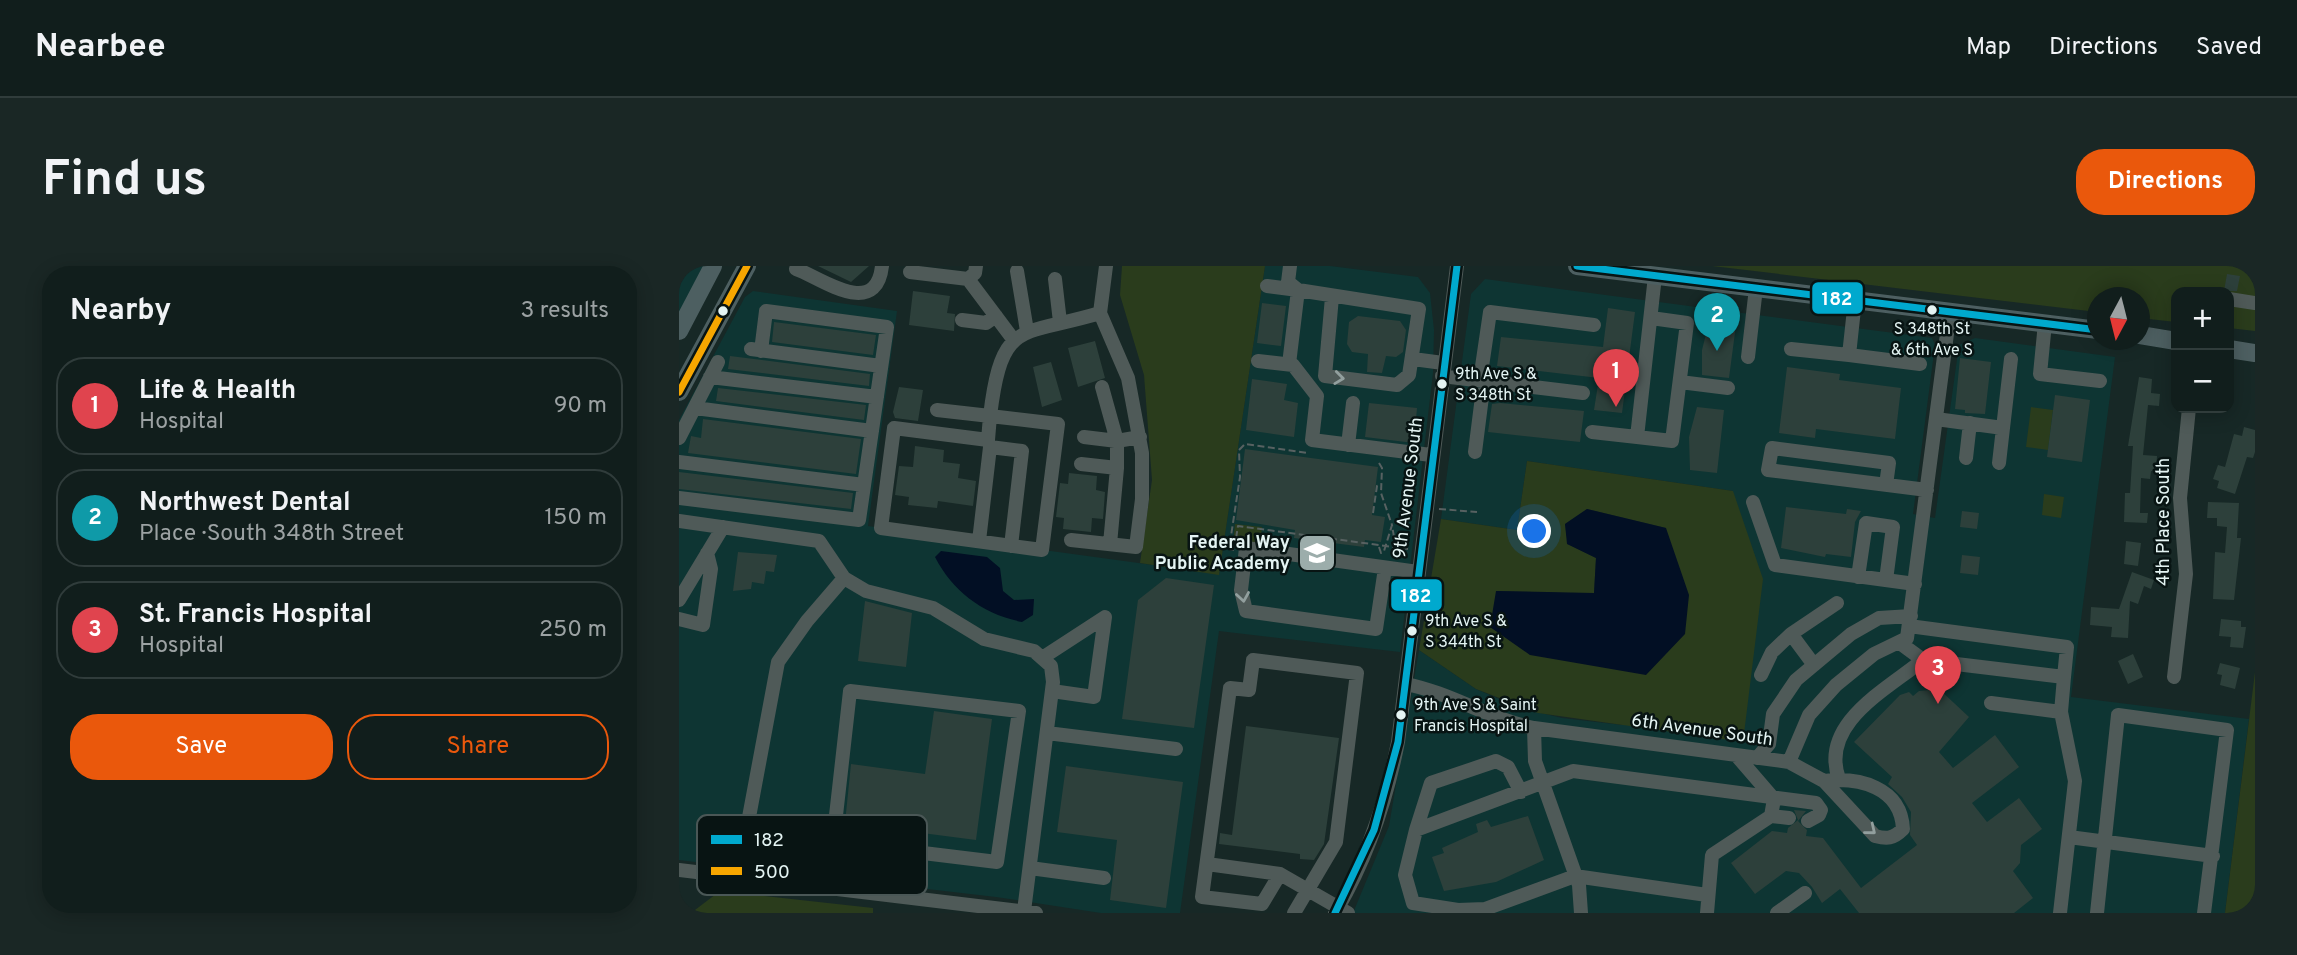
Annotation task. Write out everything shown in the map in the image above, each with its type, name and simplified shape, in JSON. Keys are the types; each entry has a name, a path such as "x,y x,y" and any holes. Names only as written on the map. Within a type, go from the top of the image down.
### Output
{"main road":[{"path":"679,331 713,266"},
{"path":"679,392 747,266"},
{"path":"1588,267 2087,329"},
{"path":"2150,336 2171,338"},
{"path":"2234,350 2255,353"}],"street":[{"path":"795,267 829,287 851,293 870,287 880,275 882,266"},
{"path":"968,279 975,273 976,266"},
{"path":"1071,540 1136,547 1143,480 1140,437 1128,377 1100,313 1106,266"},
{"path":"1290,266 1288,282 1297,290"},
{"name":"9th Avenue South","path":"1341,911 1380,817 1398,742 1431,456 1457,266"},
{"path":"1017,271 1027,331"},
{"path":"911,272 968,279 1013,339"},
{"path":"1637,437 1655,276"},
{"path":"1055,279 1060,322"},
{"path":"1267,286 1332,298 1419,309 1409,375 1397,385 1325,376 1332,298"},
{"path":"1748,357 1756,288"},
{"path":"1289,364 1297,290"},
{"path":"1849,355 1856,300"},
{"path":"2234,300 2255,303"},
{"path":"1949,311 1910,621 1907,638 1900,643 1923,660 2064,677"},
{"path":"679,498 859,520 887,327 766,312 756,350 881,366"},
{"path":"1475,452 1490,312 1594,325"},
{"path":"979,541 990,416 999,364 1013,339 1027,331 1100,313"},
{"path":"962,320 986,323 996,316"},
{"path":"1592,432 1672,441 1687,323 1650,318"},
{"path":"2045,323 2040,374 2099,381"},
{"path":"1791,349 1920,364"},
{"path":"1413,359 1482,381 1583,393"},
{"path":"1999,463 2011,359"},
{"path":"1258,361 1289,364 1317,397 1312,440 1431,456"},
{"path":"679,438 718,362"},
{"path":"711,377 877,397"},
{"path":"1680,382 1728,388"},
{"path":"1102,387 1117,441 1110,544"},
{"path":"1348,445 1353,403"},
{"path":"695,408 871,431"},
{"path":"937,410 1058,424 1042,550 1011,546 979,541 881,528 894,428 1022,451 1011,546"},
{"name":"4th Place South","path":"2174,677 2186,574 2180,498 2188,413"},
{"path":"1936,419 2003,428"},
{"path":"1966,458 1970,424"},
{"path":"1084,437 1117,441 1140,437"},
{"path":"1886,485 1889,463 1772,448 1768,470 1886,485 1927,490"},
{"path":"679,462 864,485"},
{"path":"1081,464 1117,468"},
{"path":"1753,502 1775,565 1915,584"},
{"path":"679,521 820,541 844,578 866,591 933,608 984,639 1034,652 1051,666 1052,691 1030,868 1030,912 963,908 881,895"},
{"path":"1858,577 1866,523 1893,527 1886,580"},
{"path":"679,600 723,527"},
{"path":"1385,568 1376,629 1246,611 1241,590 1247,548 1381,564 1385,568 1418,572"},
{"path":"679,619 703,625 711,569 707,553"},
{"path":"749,815 778,662 807,621 844,578"},
{"path":"1761,675 1772,652 1791,634 1837,603"},
{"path":"1042,658 1105,617 1094,697 1052,691"},
{"path":"1757,758 1769,744 1773,714 1796,680 1851,634 1879,618 2067,647 2061,712 2074,780 2060,913"},
{"path":"1791,634 1814,665"},
{"name":"6th Avenue South","path":"1406,684 1425,688 1511,723 1534,728 1789,762 1809,715 1836,685 1874,654 1900,643"},
{"path":"1280,874 1262,904 1202,897 1230,688 1249,690 1253,660 1357,673 1338,836 1333,850 1294,913"},
{"path":"1789,762 1831,780 1869,783 1890,796 1902,817 1903,829 1896,836 1886,839 1875,836 1831,780 1832,762 1834,749 1849,719 1923,660"},
{"path":"836,815 851,691 1019,710 997,863 927,854"},
{"path":"1991,703 2061,712"},
{"path":"2097,913 2117,715 2227,730 2204,913"},
{"path":"1534,728 1535,761 1541,785 1576,876 1581,913"},
{"path":"1047,733 1176,748"},
{"path":"1736,755 1774,799"},
{"path":"1521,792 1508,766 1496,761 1431,782 1405,875 1413,903 1458,910 1485,909 1576,876 1707,895"},
{"path":"1416,830 1573,771 1816,803 1821,810 1819,815 1808,821"},
{"path":"1771,816 1774,799"},
{"path":"1707,913 1712,855 1771,816 1789,818"},
{"path":"2069,837 2213,856"},
{"path":"1207,864 1280,874 1341,911"},
{"path":"1030,868 1104,878"},
{"path":"679,870 697,872"},
{"path":"1777,913 1805,894"}],"path":[{"path":"1235,550 1229,550 1234,501 1240,478 1239,450 1245,444 1311,453"},
{"path":"1377,462 1382,468 1380,484 1392,525 1395,547 1386,546 1392,525"},
{"path":"1373,513 1377,486 1380,484"},
{"path":"1234,501 1238,502"},
{"path":"1425,508 1477,512"}],"shaded area":[{"path":"679,266 704,266 679,314"},
{"path":"1265,266 1330,266 1418,277 1430,293 1434,330 1433,373 1400,652 1219,631 1180,913 1101,913 927,889 927,815 697,815 697,862 679,860 679,420 745,297 753,291 897,311 868,526 1219,574"},
{"path":"1485,279 1932,338 1935,345 1913,514 1935,518 1959,345 1975,338 2115,357 2071,697 2249,719 2225,913 1353,913 1389,826 1419,650 1476,689 1520,708 1562,718 1622,725 1733,491 1527,461 1517,530 1441,519 1471,294"},
{"path":"1587,509 1666,528 1689,595 1685,634 1646,675 1530,655 1490,627 1496,591 1594,593 1596,558 1567,544 1565,524"},
{"path":"941,551 987,557 1000,568 1003,591 1014,600 1034,599 1033,615 1022,622 994,613 971,600 942,570 935,557"}],"green space":[{"path":"1122,266 1265,266 1219,575 1140,563 1152,480 1144,375 1120,295"},
{"path":"1712,266 2255,266 2255,331 2234,329 2234,287 2171,287 2171,321 2150,319 2150,287 2087,287 2087,311"},
{"path":"2031,407 2053,410 2048,450 2026,447"},
{"path":"1527,461 1733,491 1763,579 1743,742 1538,713 1476,689 1419,650 1441,519 1517,530","holes":["1587,509 1666,528 1530,655 1496,591 1594,594 1596,558 1568,544 1565,524"]},
{"path":"2044,494 2064,497 2061,518 2042,515"},
{"path":"1235,524 1262,527 1260,546 1233,543"},
{"path":"2255,672 2255,913 2225,913"},
{"path":"715,895 756,895 873,908 873,913 691,913"}],"building":[{"path":"818,266 869,266 851,282"},
{"path":"2227,274 2240,276 2237,291 2234,291 2234,287 2225,287"},
{"path":"913,291 950,296 947,313 955,314 954,331 909,325"},
{"path":"1262,303 1286,306 1281,346 1257,343"},
{"path":"1608,308 1635,312 1629,358 1632,363 1628,367 1622,413 1594,410 1599,378 1497,366 1501,337 1603,347"},
{"path":"1358,316 1400,321 1406,330 1403,352 1396,357 1386,356 1382,373 1367,372 1368,354 1352,352 1347,344 1349,322"},
{"path":"774,322 876,335 873,355 772,342"},
{"path":"1709,322 1736,325 1729,378 1702,375 1702,350"},
{"path":"1095,341 1105,378 1078,387 1068,348"},
{"path":"730,356 870,374 869,386 728,369"},
{"path":"1960,358 1991,362 1985,414 1965,413 1965,410 1955,409"},
{"path":"1051,362 1062,400 1042,407 1033,367"},
{"path":"1787,367 1840,374 1839,380 1901,388 1895,439 1816,429 1815,438 1779,433"},
{"path":"2139,377 2152,379 2151,393 2160,394 2159,406 2148,405 2143,455 2157,456 2156,472 2151,471 2150,479 2141,478 2140,513 2148,513 2147,523 2124,522 2125,493 2130,493 2133,446 2128,446"},
{"path":"1252,379 1287,384 1284,400 1298,403 1294,437 1246,430"},
{"path":"899,387 923,390 918,421 895,418 893,412"},
{"path":"718,388 866,405 864,420 716,401"},
{"path":"2055,395 2090,400 2082,462 2047,457"},
{"path":"1369,403 1417,408 1414,443 1365,437"},
{"path":"1492,404 1584,411 1580,442 1488,432"},
{"path":"1697,407 1724,410 1717,473 1690,470 1689,437"},
{"path":"703,419 861,439 856,474 688,453 691,436 701,438"},
{"path":"2244,427 2255,430 2255,452 2253,458 2247,457 2235,494 2217,488 2219,481 2213,479 2218,465 2225,467 2234,434 2242,436"},
{"path":"915,446 944,450 943,462 960,464 958,478 976,481 973,506 938,501 937,508 908,505 909,497 895,495 899,466 913,467"},
{"path":"1245,449 1378,467 1372,515 1385,517 1381,542 1365,540 1364,547 1294,538 1295,530 1236,520"},
{"path":"679,472 853,493 851,509 679,489"},
{"path":"1069,473 1097,476 1096,490 1105,492 1103,519 1092,518 1091,532 1063,529 1064,518 1056,517 1060,483 1068,484"},
{"path":"2208,502 2239,503 2237,538 2241,538 2234,600 2213,599 2215,552 2225,553 2227,527 2217,526 2217,518 2207,518"},
{"path":"1786,507 1846,514 1847,509 1861,511 1855,522 1851,557 1826,554 1825,557 1781,548"},
{"path":"1962,511 1979,513 1977,529 1960,527"},
{"path":"2126,541 2141,543 2138,566 2124,564"},
{"path":"738,552 777,555 774,572 766,571 764,584 752,582 751,589 733,591"},
{"path":"1962,555 1980,557 1978,575 1960,573"},
{"path":"2132,572 2154,580 2151,589 2144,586 2138,604 2130,601 2128,638 2111,637 2112,627 2090,625 2091,607 2119,609"},
{"path":"1166,578 1214,585 1194,728 1122,719 1138,600"},
{"path":"865,601 912,613 906,667 858,661"},
{"path":"2221,619 2241,621 2241,627 2246,627 2243,648 2230,647 2231,637 2219,636"},
{"path":"2133,654 2143,677 2128,684 2118,661"},
{"path":"2220,663 2240,668 2235,689 2220,685 2222,675 2217,674"},
{"path":"1939,689 1969,717 1939,752 1953,768 1995,735 2019,767 1972,803 1987,822 2019,798 2042,829 2021,845 2020,863 2013,871 2033,898 2014,913 1859,913 1840,889 1822,903 1799,873 1786,871 1755,894 1731,863 1772,831 1787,833 1788,828 1798,820 1794,810 1806,811 1798,821 1807,830 1806,836 1823,838 1861,888 1917,845 1910,835 1911,812 1902,797 1888,784 1892,777 1854,742 1900,695 1909,692 1913,696 1919,691"},
{"path":"934,711 992,719 976,840 927,834 927,815 846,815 851,764 925,774"},
{"path":"1246,726 1339,738 1324,844 1314,860 1300,859 1300,854 1219,844 1220,833 1232,835"},
{"path":"1066,766 1183,782 1166,908 1110,900 1117,840 1057,832"},
{"path":"1528,816 1544,860 1496,882 1444,891 1432,857 1444,853 1442,848 1478,832 1476,824 1487,820 1491,827"}],"transit line":[{"name":"500","path":"679,392 747,266"},
{"name":"182","path":"1335,913 1374,830 1398,742 1457,266"},
{"name":"182","path":"1577,266 2087,329"}],"place":[{"name":"S 348th St & 6th Ave S","path":"1932,310"},
{"name":"Northwest Dental","path":"1717,351"},
{"name":"9th Ave S & S 348th St","path":"1442,384"},
{"name":"Life & Health","path":"1616,407"},
{"name":"Federal Way Public Academy","path":"1317,553"},
{"name":"9th Ave S & S 344th St","path":"1412,631"},
{"name":"St. Francis Hospital","path":"1938,704"},
{"name":"9th Ave S & Saint Francis Hospital","path":"1401,715"}]}
